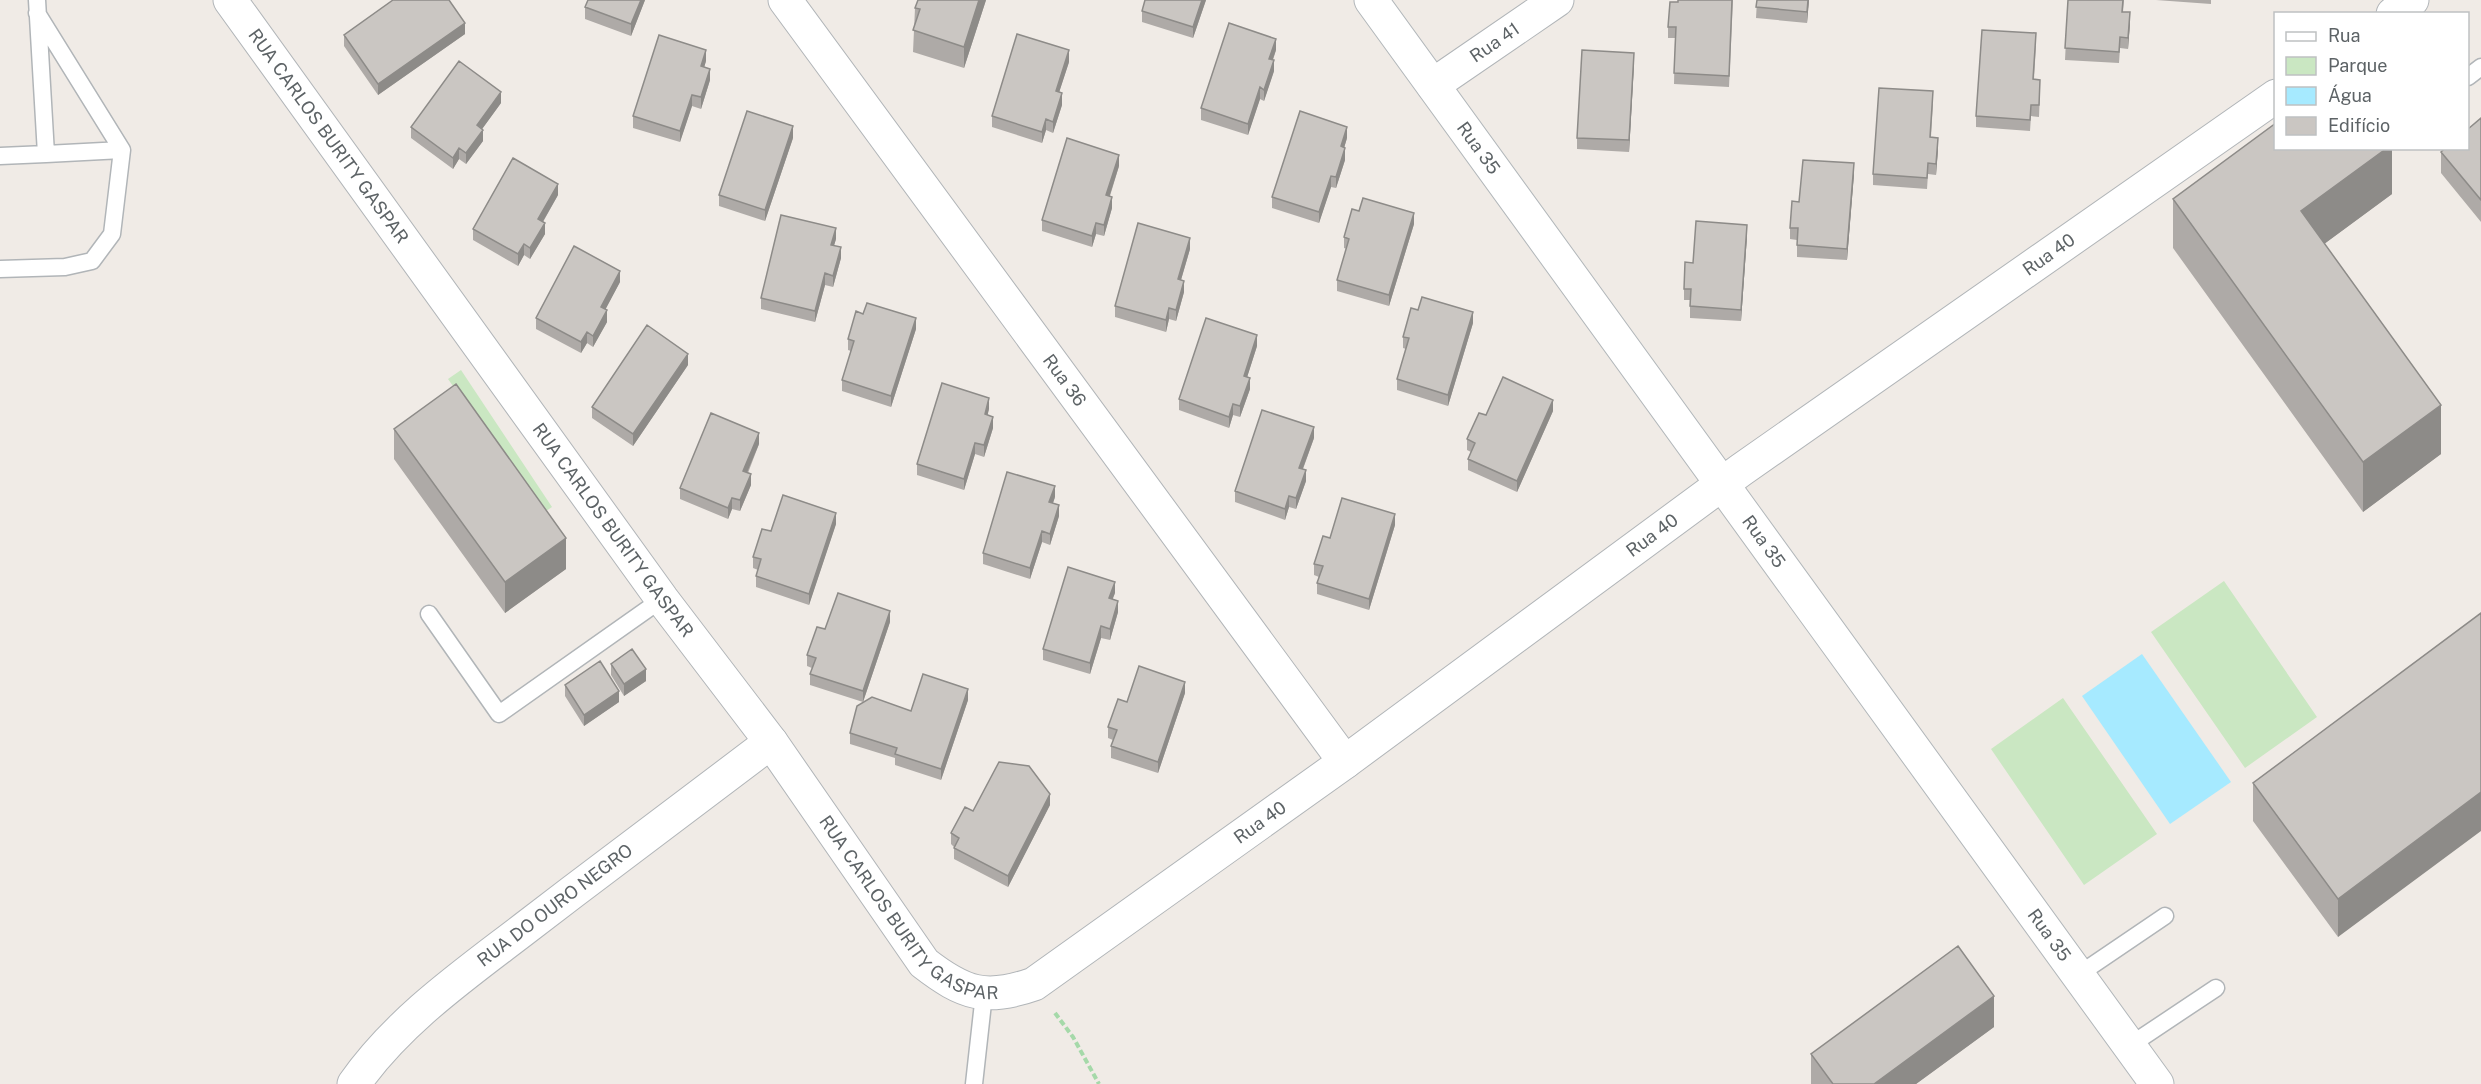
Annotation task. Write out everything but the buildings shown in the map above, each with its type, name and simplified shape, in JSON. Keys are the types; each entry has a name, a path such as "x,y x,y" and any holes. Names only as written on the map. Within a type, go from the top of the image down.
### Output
{"street":[{"name":"RUA CARLOS BURITY GASPAR","path":"230,0 662,599 771,742 924,963 947,981 984,994 1008,993 1034,984"},
{"name":"Rua 36","path":"785,0 1345,762"},
{"name":"Rua 35","path":"1371,0 2157,1084"},
{"name":"Rua 41","path":"1432,85 1557,0"},
{"path":"2396,12 2412,0"},
{"name":"Rua 40","path":"1034,984 1345,762 1723,485 2274,97"},
{"name":"RUA DO OURO NEGRO","path":"354,1084 369,1062 450,986 702,791 771,742"}],"lane":[{"path":"0,269 65,267 92,261 112,234 122,150 37,7"},
{"path":"37,7 46,154"},
{"path":"2469,76 2481,67"},
{"path":"0,156 122,150"},
{"path":"429,614 499,714 662,599"},
{"path":"2078,975 2165,916"},
{"path":"2129,1046 2216,988"},
{"path":"974,1084 984,994"}],"path":[{"path":"1034,984 1072,1037 1099,1084"}],"green space":[{"path":"461,370 552,507 543,513 448,379"},
{"path":"2224,581 2317,717 2245,768 2151,632"},
{"path":"2063,698 2157,834 2084,885 1991,749"}],"water":[{"path":"2142,654 2231,782 2170,824 2082,696"}]}
